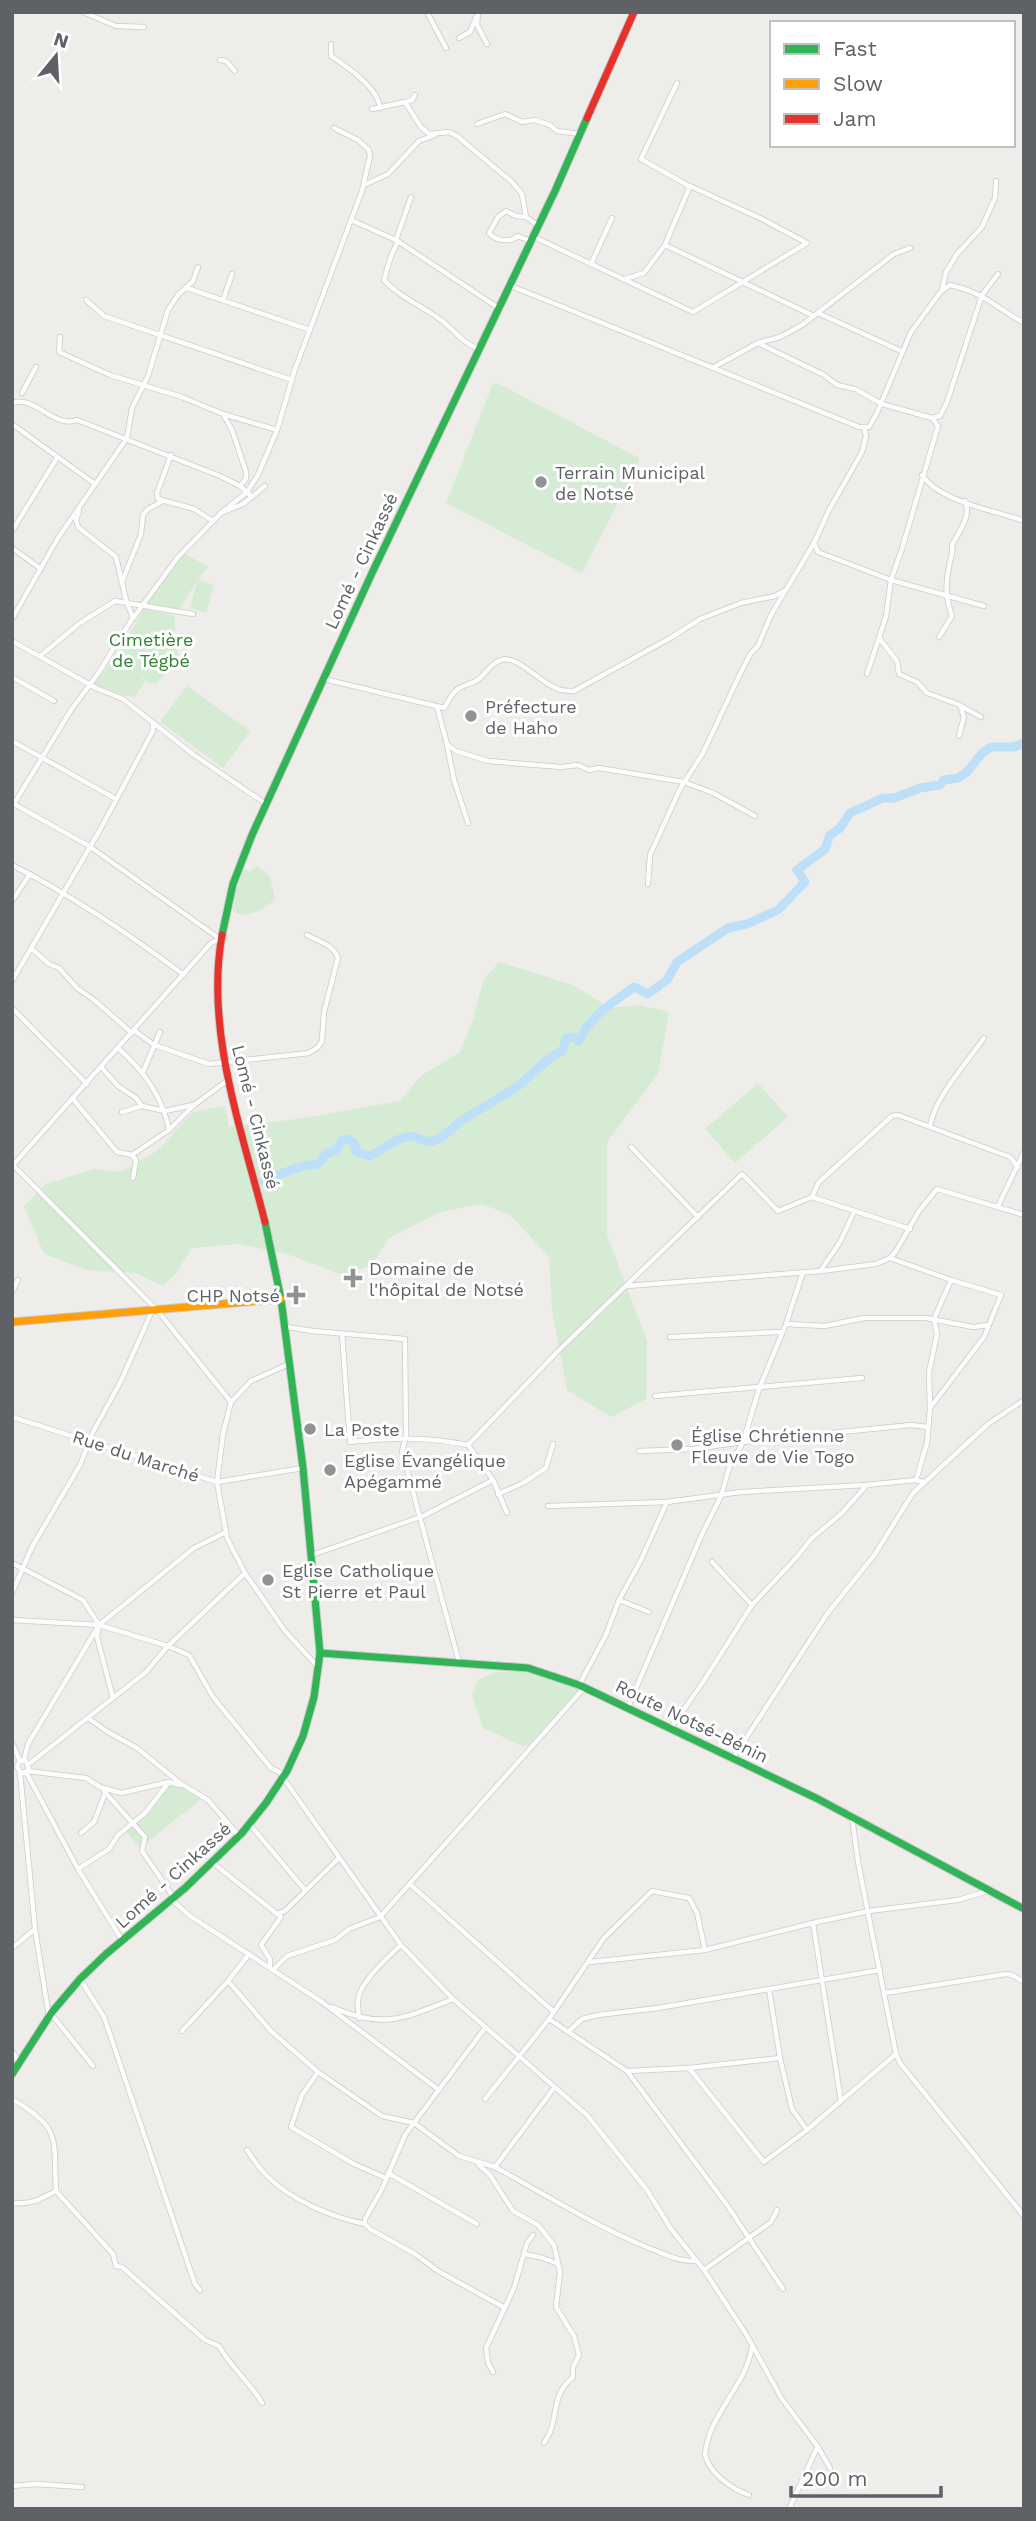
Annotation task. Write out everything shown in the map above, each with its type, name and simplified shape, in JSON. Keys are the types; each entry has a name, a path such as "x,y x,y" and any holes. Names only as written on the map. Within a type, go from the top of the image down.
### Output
{"main road":[{"name":"Lomé - Cinkassé","path":"12,2074 80,1978 173,1899 251,1826 285,1777 305,1727 319,1669 320,1653 303,1468 281,1299 263,1212 224,1061 217,990 220,939 233,884 266,804 539,227 634,12"},
{"path":"12,1322 281,1299"},
{"name":"Route Notsé-Bénin","path":"320,1653 528,1668 582,1686 852,1816 1024,1909"}],"street":[{"path":"83,12 116,26 145,27"},
{"path":"427,12 446,48"},
{"path":"459,38 470,32 478,13"},
{"path":"478,13 477,24 487,44"},
{"path":"331,44 331,56 372,90 379,100 380,108"},
{"path":"220,60 226,61 235,71"},
{"path":"539,227 526,217 506,211 498,217 489,233 496,239 512,240 518,236 533,239 692,312 807,243 641,159 677,83"},
{"path":"412,109 415,94"},
{"path":"372,109 412,100"},
{"path":"405,102 412,109 421,127 429,134 435,135"},
{"path":"477,124 505,114 522,122 535,120 550,125 557,131 581,134"},
{"path":"220,939 89,846 13,804 71,710 133,618 178,558 221,513 247,492 258,475 351,220 370,156 369,149 358,140 334,128"},
{"path":"363,185 388,174 419,141 449,132 512,182 522,194 526,217"},
{"path":"942,290 946,272 957,254 982,227 995,198 996,181"},
{"path":"625,279 644,273 665,245 690,186"},
{"path":"411,197 384,280 392,289 448,326 462,341 480,349"},
{"path":"591,264 612,218"},
{"path":"351,220 397,240 500,309"},
{"path":"665,245 901,351"},
{"path":"714,367 802,325 894,254 910,248"},
{"path":"12,619 58,538 127,438 132,408 144,386 173,301 193,281 198,267"},
{"path":"223,300 232,274"},
{"path":"758,344 824,375 837,385 855,389 881,404 932,418 940,416 982,295 998,274"},
{"path":"511,286 864,427 869,427 881,404 901,351 919,318 942,290 950,285 982,295 996,303 1005,313 1024,323"},
{"path":"187,288 310,330"},
{"path":"86,300 104,316 292,380"},
{"path":"60,337 59,352 88,367 199,403 223,414 277,429"},
{"path":"22,393 36,367"},
{"path":"12,403 24,401 64,421 77,420 171,455 240,486 253,497"},
{"path":"223,414 232,429 246,472 246,479 240,486"},
{"path":"867,674 886,616 891,580 938,426 932,418"},
{"path":"12,424 95,484"},
{"path":"648,884 650,855 684,782 703,753 751,653 758,646 862,452 866,436 864,427"},
{"path":"171,455 156,493 158,499 194,509 213,521"},
{"path":"12,531 57,458"},
{"path":"922,475 930,486 965,501 1023,519"},
{"path":"221,513 243,504 265,486"},
{"path":"122,583 141,534 143,515 148,509 164,501"},
{"path":"939,638 952,616 945,594 952,545 969,508 965,501"},
{"path":"79,510 76,520 78,527 116,557 133,618"},
{"path":"814,544 818,552 891,580 984,606"},
{"path":"12,548 41,569"},
{"path":"323,679 444,708 454,692 479,679 500,660 510,659 544,683 560,691 574,691 700,619 741,603 775,596 786,590"},
{"path":"40,656 80,623 115,601 193,614"},
{"path":"878,638 897,661 899,674 917,682 927,693 960,705 981,717"},
{"path":"12,641 90,685 123,699 153,724 266,804"},
{"path":"12,677 54,701"},
{"path":"959,736 964,717 960,705"},
{"path":"436,706 454,780 468,823"},
{"path":"12,981 116,799 153,731 153,724"},
{"path":"12,741 116,799"},
{"path":"447,744 456,751 488,761 578,765 589,770 599,768 684,782 713,793 755,816"},
{"path":"12,865 94,911 184,975"},
{"path":"12,901 30,874"},
{"path":"32,948 49,964 59,968 77,988 154,1045 209,1063 309,1053 318,1047 322,1041 324,1012 338,958 330,946 307,935"},
{"path":"220,939 211,943 102,1068 12,1165 155,1310 231,1402"},
{"path":"12,1008 87,1084"},
{"path":"142,1072 160,1032"},
{"path":"930,1126 934,1111 984,1038"},
{"path":"119,1049 152,1084 165,1111 169,1129"},
{"path":"102,1068 142,1106"},
{"path":"132,1155 169,1129 194,1105 228,1080"},
{"path":"73,1100 117,1152 132,1155 136,1160 133,1178"},
{"path":"122,1112 142,1106 165,1111 194,1105"},
{"path":"812,1197 819,1182 892,1116 898,1115 1010,1157 1017,1167"},
{"path":"631,1147 698,1217"},
{"path":"998,1206 1024,1153"},
{"path":"468,1445 625,1286 742,1174 778,1211 812,1197 910,1229"},
{"path":"625,1286 821,1271 876,1264 890,1258 919,1211 937,1189 1024,1215"},
{"path":"821,1271 840,1242 854,1212"},
{"path":"890,1258 1001,1295 984,1337 930,1408"},
{"path":"628,1707 721,1496 729,1468 743,1441 759,1389 786,1324 803,1272"},
{"path":"12,1293 18,1280"},
{"path":"916,1479 924,1461 928,1427 929,1372 937,1334 934,1319 951,1280"},
{"path":"12,1593 32,1547 80,1465 89,1441 155,1310"},
{"path":"786,1324 825,1326 864,1318 934,1319 973,1327 989,1325"},
{"path":"286,1326 405,1339 406,1437 402,1451 459,1662"},
{"path":"670,1337 781,1332"},
{"path":"342,1334 350,1442 406,1437 437,1438 468,1445 493,1480 506,1513"},
{"path":"290,1363 251,1381 231,1402 223,1434 217,1482 226,1538 244,1573 285,1631 319,1669"},
{"path":"655,1396 862,1378"},
{"path":"733,1758 827,1614 875,1555 913,1493 988,1424 1024,1400"},
{"name":"Rue du Marché","path":"12,1417 217,1482 303,1468"},
{"path":"639,1451 692,1449 743,1441 911,1425 928,1427"},
{"path":"498,1494 523,1483 546,1468 554,1444"},
{"path":"548,1506 667,1502 741,1492 866,1485 916,1479 923,1482"},
{"path":"312,1555 419,1517 493,1480"},
{"path":"671,1728 752,1605 811,1539 842,1513 866,1485"},
{"path":"272,1968 287,1956 335,1940 349,1929 380,1917 411,1885 582,1686 619,1600 641,1560 667,1502"},
{"path":"93,2066 51,2016 35,1929 23,1771 28,1744 99,1625 194,1548 226,1532"},
{"path":"712,1562 752,1605"},
{"path":"12,1563 83,1600 99,1625 97,1637 113,1698"},
{"path":"24,1762 88,1718 146,1672 168,1646 244,1573"},
{"path":"619,1600 649,1612"},
{"path":"12,1620 99,1625 189,1655 213,1697 271,1768 285,1777 401,1945 453,1999 587,2115 605,2134 647,2190 671,2229 704,2270 782,2399 818,2447 830,2468"},
{"path":"88,1718 137,1748 185,1786 208,1800 240,1838"},
{"path":"12,1743 24,1762 23,1771 78,1869 123,1941"},
{"path":"12,1777 23,1771 86,1778 106,1791 145,1837 142,1851 173,1899 190,1916 322,2002 439,2090"},
{"path":"100,1787 121,1793 169,1782 185,1786"},
{"path":"78,1869 109,1849 118,1835 145,1813 169,1782"},
{"path":"81,1833 94,1822 106,1791"},
{"path":"852,1816 858,1862 896,2054 900,2063 1024,2216"},
{"path":"251,1826 305,1890"},
{"path":"277,1914 285,1911 339,1858"},
{"path":"213,1863 281,1917 261,1945 272,1968"},
{"path":"411,1885 554,2012"},
{"path":"485,2099 549,2019 604,1938 652,1891 689,1898 697,1913 705,1950"},
{"path":"590,1962 705,1950 813,1923 958,1900 988,1891"},
{"path":"813,1923 842,2102"},
{"path":"12,1948 35,1929"},
{"path":"359,2018 360,1992 384,1961 401,1945"},
{"path":"182,2031 249,1954"},
{"path":"569,2031 582,2019 598,2015 658,2008 880,1970"},
{"path":"885,1993 1006,1974 1024,1982"},
{"path":"80,1978 104,2017 195,2284 200,2290"},
{"path":"228,1981 271,2031 318,2071 382,2116 414,2123 445,2148 475,2162 495,2167 561,2205 639,2244 685,2261 697,2261"},
{"path":"769,1989 780,2058 792,2109 807,2130"},
{"path":"322,2002 359,2018 377,2022 409,2017 453,1999"},
{"path":"549,2019 627,2071 727,2205 783,2289"},
{"path":"365,2224 405,2135 485,2028"},
{"path":"12,2051 19,2062"},
{"path":"689,2068 764,2162 842,2102 896,2054"},
{"path":"627,2071 689,2068 780,2058"},
{"path":"318,2071 302,2095 291,2127 355,2164 387,2176 477,2224"},
{"path":"495,2167 554,2088"},
{"path":"12,2099 36,2113 49,2127 55,2146 56,2191 113,2254 116,2266 122,2267 205,2340 219,2346 225,2360 239,2372 262,2403"},
{"path":"247,2150 267,2176 292,2195 342,2219 365,2224 415,2254 438,2272 505,2308"},
{"path":"475,2162 490,2175 513,2211 538,2225 554,2245 560,2272 556,2307 574,2336 579,2355 573,2367 573,2377 561,2388 552,2432 544,2443"},
{"path":"12,2203 38,2201 56,2191"},
{"path":"704,2270 771,2222 777,2210"},
{"path":"493,2372 488,2363 486,2348 514,2288 533,2235"},
{"path":"525,2254 558,2264"},
{"path":"748,2495 734,2490 707,2463 705,2455 722,2408 750,2361 752,2346"},
{"path":"790,2507 818,2447"},
{"path":"12,2486 36,2484 82,2487"}],"green space":[{"name":"Terrain Municipal de Notsé","path":"497,383 639,458 582,573 446,503 492,386"},
{"path":"184,553 208,567 198,580 214,585 206,613 190,608 197,581 179,610 147,603"},
{"name":"Cimetière de Tégbé","path":"144,609 171,614 175,618 174,639 180,660 157,683 147,682 137,672 145,682 135,697 93,685 120,651 129,662 121,649"},
{"path":"187,686 250,731 223,768 160,722"},
{"path":"257,866 270,876 275,899 256,912 233,912 235,894 243,869 250,872"},
{"path":"499,962 573,985 610,1008 638,1005 669,1012 658,1074 607,1142 607,1235 647,1341 646,1399 611,1417 567,1390 552,1310 549,1257 510,1215 482,1204 441,1212 389,1238 372,1265 342,1275 290,1255 240,1244 192,1248 176,1273 163,1286 136,1273 87,1270 44,1254 24,1206 46,1184 94,1169 120,1172 157,1151 193,1112 225,1106 229,1127 297,1119 400,1101 422,1075 459,1053 472,1023 483,981"},
{"path":"758,1083 788,1117 735,1163 705,1129"},
{"path":"520,1671 547,1676 580,1690 532,1745 523,1746 483,1728 472,1695 478,1680 495,1672"},
{"path":"169,1783 184,1787 201,1799 140,1848 124,1829 145,1813"}],"waterway":[{"path":"263,1181 297,1168 318,1164 327,1153 336,1151 341,1141 347,1139 354,1143 356,1152 370,1156 397,1140 410,1136 430,1142 441,1138 461,1121 518,1086 563,1050 566,1038 573,1037 579,1041 595,1017 634,987 648,994 667,980 677,962 728,928 747,924 778,910 805,882 797,870 825,849 830,835 840,828 850,813 883,798 894,798 920,788 940,785 944,780 958,778 991,747 1014,747 1024,743"}],"traffic: fast":[{"path":"222,935 233,884 252,835 372,573 555,191 587,118"},
{"path":"12,2074 52,2012 80,1979 185,1888 242,1833 287,1771 303,1736 314,1697 320,1653 303,1468 281,1299 265,1222"},
{"path":"320,1653 528,1668 579,1685 818,1799 1024,1909"}],"traffic: slow":[{"path":"12,1322 281,1299"}],"traffic: jam":[{"path":"587,118 634,12"},
{"path":"222,935 218,971 222,1044 228,1080 265,1222"}],"place":[{"name":"Terrain Municipal de Notsé","path":"541,482"},
{"name":"Préfecture de Haho","path":"471,716"},
{"name":"Domaine de l'hôpital de Notsé","path":"353,1278"},
{"name":"CHP Notsé","path":"296,1295"},
{"name":"La Poste","path":"310,1429"},
{"name":"Église Chrétienne Fleuve de Vie Togo","path":"677,1445"},
{"name":"Eglise Évangélique Apégammé","path":"330,1470"},
{"name":"Eglise Catholique St Pierre et Paul","path":"268,1580"}]}
